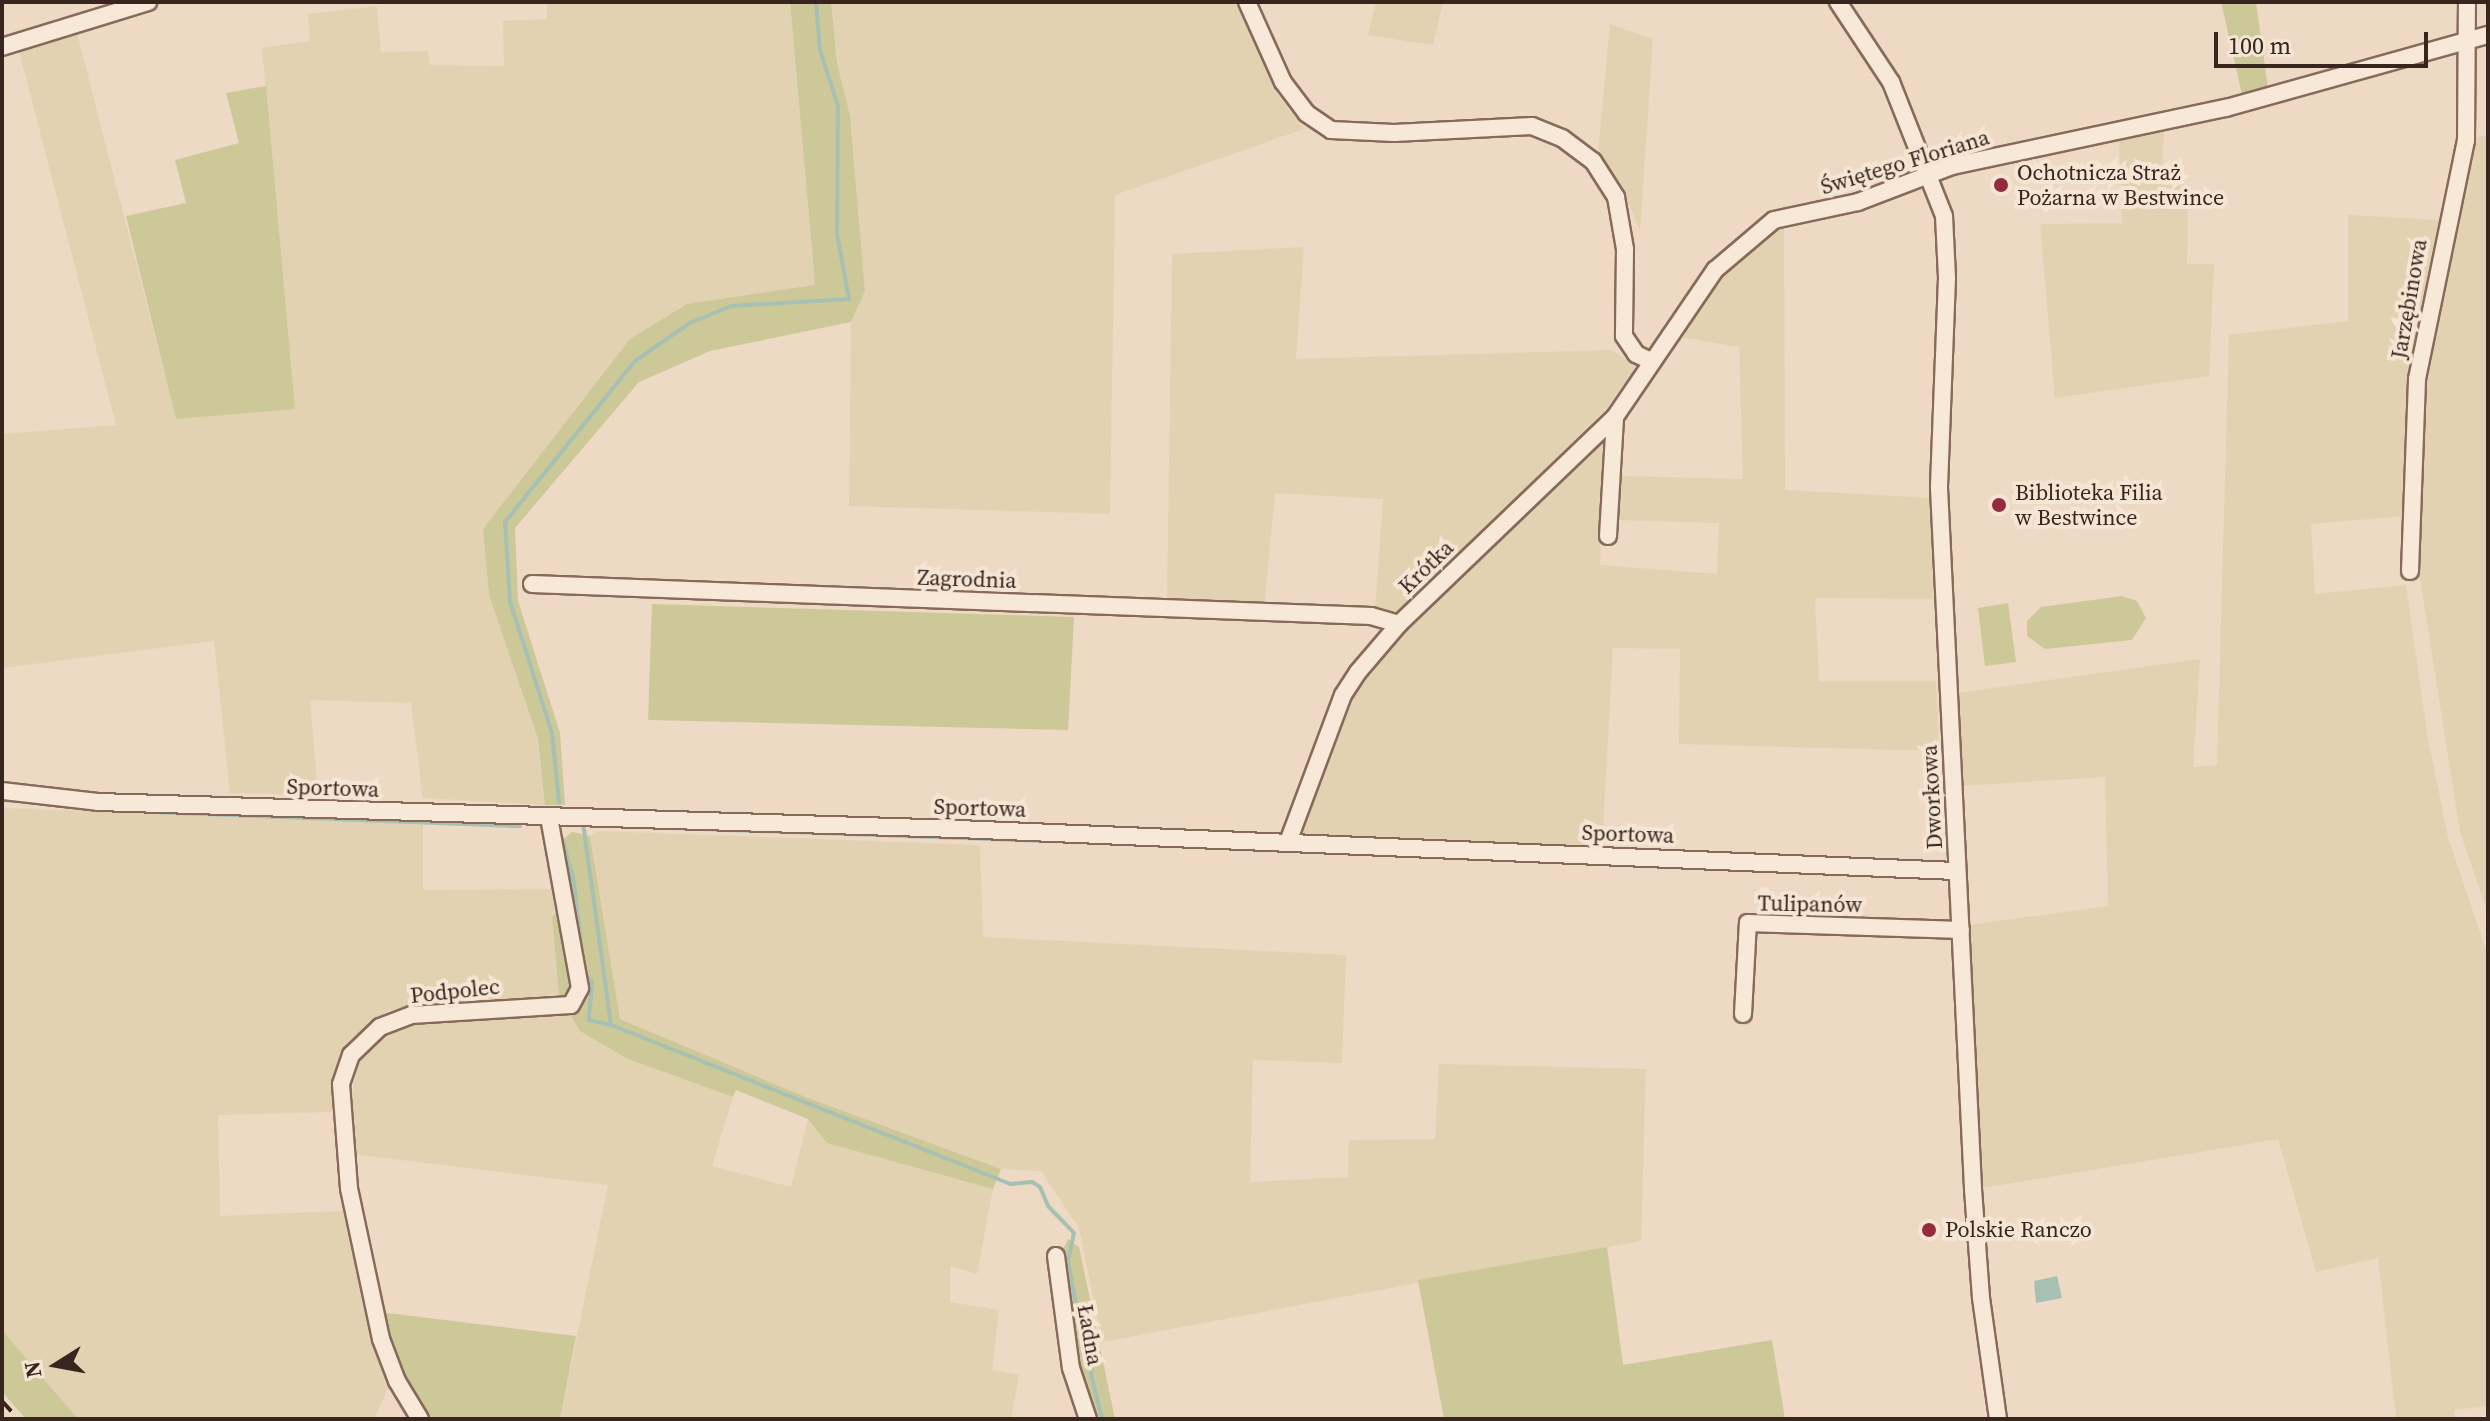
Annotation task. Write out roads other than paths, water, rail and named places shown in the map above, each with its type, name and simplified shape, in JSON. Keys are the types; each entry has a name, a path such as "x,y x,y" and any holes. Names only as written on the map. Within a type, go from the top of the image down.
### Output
{"street":[{"path":"2,47 148,2"},
{"path":"1247,2 1283,82 1306,113 1331,130 1394,133 1532,126 1562,138 1593,161 1616,197 1625,249 1624,336 1636,354 1651,361"},
{"name":"Dworkowa","path":"1838,2 1891,82 1930,173 1944,216 1947,278 1939,488 1979,1282 1998,1419"},
{"name":"Jarzębinowa","path":"2410,571 2417,379 2466,141 2467,2"},
{"name":"Świętego Floriana","path":"1651,361 1715,270 1774,220 1858,202 1930,173 2226,108 2468,38 2488,35"},
{"name":"Krótka","path":"1288,842 1343,695 1399,624 1615,417 1651,361"},
{"path":"1608,536 1615,417"},
{"name":"Zagrodnia","path":"532,584 1371,616 1399,624"},
{"name":"Sportowa","path":"2,791 98,802 1288,842 1957,871"},
{"name":"Podpolec","path":"420,1419 381,1339 349,1188 341,1084 351,1055 380,1027 411,1015 571,1005 580,988 549,818"},
{"name":"Tulipanów","path":"1743,1014 1748,923 1961,930"},
{"name":"Ładna","path":"1056,1256 1071,1368 1088,1419"}],"waterway":[{"path":"559,802 552,733 510,601 505,522 635,361 690,323 731,306 849,299 837,234 838,106 820,50 816,2"},
{"path":"2,800 18,801"},
{"path":"43,804 94,809"},
{"path":"151,812 520,826"},
{"path":"583,823 611,1025 1010,1184 1032,1182 1040,1187 1048,1206 1074,1233 1068,1262 1082,1336 1095,1355 1091,1374 1102,1419"},
{"path":"644,827 1040,841"},
{"path":"562,838 574,882 584,971 592,983 589,1020 611,1025"}],"railway":[{"path":"2,1401 18,1419"}],"place":[{"name":"Ochotnicza Straż Pożarna w Bestwince","path":"2001,185"},
{"name":"Biblioteka Filia w Bestwince","path":"1999,505"},
{"name":"Polskie Ranczo","path":"1929,1230"}]}
